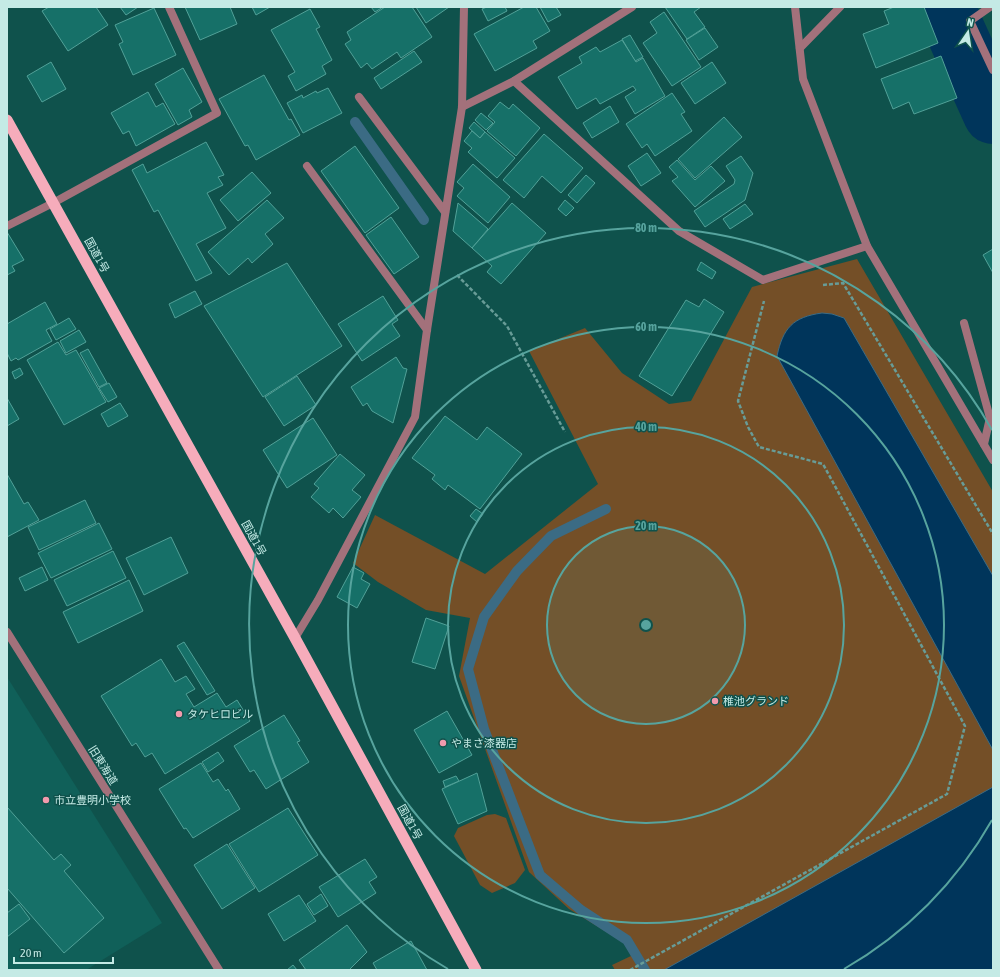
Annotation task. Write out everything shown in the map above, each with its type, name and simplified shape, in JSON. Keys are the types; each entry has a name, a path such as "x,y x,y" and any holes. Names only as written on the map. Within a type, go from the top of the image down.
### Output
{"highway":[{"name":"国道1号","path":"7,120 295,638 476,970"}],"street":[{"path":"7,226 217,113 169,7"},
{"path":"295,638 318,600 415,417 462,106 464,7"},
{"path":"462,106 514,81 632,7"},
{"path":"796,7 803,79 867,246 993,460"},
{"path":"800,48 840,7"},
{"path":"990,7 970,21 993,70"},
{"path":"514,81 679,231 763,280 867,246"},
{"path":"359,97 445,212"},
{"path":"307,166 427,330"},
{"path":"964,323 990,418 984,444"},
{"name":"旧東海道","path":"7,632 219,970"}],"path":[{"path":"439,256 506,326 565,432"},
{"path":"820,286 843,283 993,534"},
{"path":"630,970 947,794 965,726 823,464 759,448 748,427 738,401 764,300"}],"shaded area":[{"path":"857,259 993,492 993,970 615,970 612,965 631,956 626,944 569,909 529,872 459,676 470,618 426,610 378,582 353,563 375,515 485,574 598,484 529,351 585,328 622,373 669,404 691,401 752,287"},
{"path":"822,313 832,314 844,318 993,576 993,750 777,356 782,338 791,326 804,317"},
{"name":"市立豊明小学校","path":"7,677 162,923 86,970 7,970"},
{"path":"993,787 993,970 664,970"},
{"path":"495,814 506,818 525,870 515,883 492,893 480,885 454,836 458,828 487,815"}],"building":[{"path":"49,7 96,7 108,25 68,51 42,11"},
{"path":"120,7 138,7 126,15"},
{"path":"185,7 230,7 237,24 200,40"},
{"path":"252,7 270,7 256,15"},
{"path":"371,7 383,7 375,12"},
{"path":"385,7 412,7 432,37 401,58 397,52 372,69 367,63 361,68 345,44 351,40 347,32"},
{"path":"416,7 449,7 426,23"},
{"path":"487,7 505,7 507,11 488,21 482,9"},
{"path":"524,7 536,7 550,31 533,41 537,48 495,71 474,34"},
{"path":"540,7 556,7 561,15 548,22"},
{"path":"665,7 701,7 694,12 705,27 687,39"},
{"path":"894,7 924,7 938,43 876,68 863,34 889,24 884,11"},
{"path":"154,8 176,55 133,75 119,44 123,42 115,25"},
{"path":"310,9 320,27 316,29 332,60 322,66 326,74 296,91 288,76 295,72 271,30"},
{"path":"664,12 701,67 672,86 643,43 657,33 650,22"},
{"path":"705,28 718,47 699,60 686,40"},
{"path":"630,35 643,57 635,61 622,39"},
{"path":"622,40 636,62 643,58 665,96 635,114 625,97 636,90 633,86 600,104 596,98 577,109 558,77 582,63 579,57 596,47 600,52"},
{"path":"414,51 422,62 381,89 374,78"},
{"path":"941,56 957,98 914,114 909,102 893,109 881,79"},
{"path":"51,62 66,89 42,102 27,76"},
{"path":"712,62 726,83 695,104 681,83"},
{"path":"183,68 202,102 189,110 192,117 178,125 155,84"},
{"path":"264,75 289,120 291,119 300,135 256,160 248,145 245,146 219,99"},
{"path":"328,88 342,113 303,133 287,103 302,95 303,98 316,91 317,93"},
{"path":"148,92 156,107 163,103 175,124 136,146 129,131 123,134 111,113"},
{"path":"672,93 685,112 681,114 692,131 655,156 647,144 642,148 626,124"},
{"path":"500,102 509,109 513,104 540,128 516,156 487,131 495,122 488,116"},
{"path":"610,106 619,122 592,138 583,123"},
{"path":"481,113 493,123 486,130 475,120"},
{"path":"724,117 742,137 695,178 678,159"},
{"path":"474,122 485,132 480,138 469,128"},
{"path":"472,131 480,138 485,132 515,158 497,178 468,152 472,148 464,141"},
{"path":"544,134 583,168 561,193 542,176 524,198 503,180"},
{"path":"206,142 224,175 218,177 223,185 207,193 226,228 196,244 212,273 196,281 158,210 154,212 132,170 143,164 147,173"},
{"path":"355,146 399,208 365,233 321,171"},
{"path":"647,153 661,173 641,186 628,166"},
{"path":"741,156 753,173 745,200 705,227 694,211 734,184 735,180 726,166"},
{"path":"677,160 695,180 711,166 725,181 695,207 672,181 678,177 669,167"},
{"path":"473,164 510,197 488,223 457,196 464,188 457,182"},
{"path":"252,172 271,193 238,221 220,200"},
{"path":"586,175 595,183 577,203 568,195"},
{"path":"267,200 284,218 265,234 273,244 252,263 248,258 229,275 208,252"},
{"path":"565,200 574,208 566,216 558,209"},
{"path":"458,203 488,229 472,248 453,231"},
{"path":"512,203 546,233 501,284 487,272 492,266 472,248"},
{"path":"745,204 753,214 730,229 723,219"},
{"path":"391,217 419,257 394,274 366,235"},
{"path":"7,232 24,260 12,266 15,271 7,275"},
{"path":"993,249 993,273 983,255"},
{"path":"701,262 716,272 712,279 697,270"},
{"path":"287,263 342,346 263,397 204,306"},
{"path":"195,291 202,304 175,318 169,304"},
{"path":"383,296 398,320 392,324 400,336 362,361 338,324"},
{"path":"704,299 724,312 672,396 639,376 686,300 699,307"},
{"path":"45,302 57,324 46,330 52,341 18,360 16,358 11,361 7,353 7,324"},
{"path":"69,318 76,329 56,340 50,329"},
{"path":"79,330 86,342 66,353 60,341"},
{"path":"58,342 66,355 76,350 106,402 64,425 27,360"},
{"path":"88,349 107,383 99,387 80,353"},
{"path":"396,357 403,368 407,369 393,423 372,411 367,403 363,406 351,387"},
{"path":"20,368 23,374 15,379 12,372"},
{"path":"297,376 316,405 284,426 265,397"},
{"path":"109,383 117,397 108,402 99,388"},
{"path":"7,398 19,419 7,426"},
{"path":"120,403 128,416 108,427 101,414"},
{"path":"445,416 477,440 487,427 522,454 480,509 448,485 445,490 432,479 435,475 412,458"},
{"path":"313,418 337,455 287,488 263,450"},
{"path":"340,454 365,475 352,490 361,497 343,518 333,508 329,513 311,497 319,488 314,484"},
{"path":"7,474 24,504 28,502 39,520 7,537"},
{"path":"85,500 96,523 39,550 28,527"},
{"path":"476,509 483,514 477,522 470,516"},
{"path":"99,523 112,549 51,578 38,553"},
{"path":"171,537 188,573 144,595 126,558"},
{"path":"113,551 126,578 67,606 54,580"},
{"path":"42,567 48,580 25,591 19,578"},
{"path":"353,567 364,573 361,579 370,584 357,608 337,597"},
{"path":"129,580 143,611 78,643 63,612"},
{"path":"426,618 449,626 435,669 412,662"},
{"path":"184,642 215,691 207,695 177,646"},
{"name":"タケヒロビル","path":"161,659 175,682 186,676 195,689 186,694 194,707 217,693 226,707 237,700 250,721 165,774 152,753 145,757 136,743 132,746 101,696"},
{"name":"やまさ漆器店","path":"447,711 472,755 439,773 414,730"},
{"path":"284,715 300,741 297,742 309,762 266,789 254,770 250,772 234,746"},
{"path":"218,752 224,761 208,772 202,762"},
{"path":"201,763 213,782 218,779 226,791 228,789 240,809 193,838 186,828 184,829 159,789"},
{"path":"477,773 487,811 458,824 442,789"},
{"path":"456,776 459,781 445,787 443,781"},
{"path":"7,807 54,860 61,854 71,865 64,871 104,918 64,953 7,888"},
{"path":"288,808 318,855 259,892 229,844"},
{"path":"227,844 255,888 222,909 194,865"},
{"path":"365,859 377,877 369,882 376,893 338,917 319,887"},
{"path":"321,894 328,906 314,915 307,904"},
{"path":"299,895 316,921 284,941 268,914"},
{"path":"19,904 30,919 7,937 7,913"},
{"path":"347,925 367,952 349,970 306,970 299,960"},
{"path":"411,941 427,970 377,970 373,963"},
{"path":"293,965 297,970 287,970"}],"waterway":[{"path":"947,7 950,19 993,114"},
{"path":"355,122 424,220"},
{"path":"606,509 551,536 517,571 484,617 468,669 484,729 540,875 581,910 627,940 645,970"}],"place":[{"name":"椎池グランド","path":"715,701"},
{"name":"タケヒロビル","path":"179,714"},
{"name":"やまさ漆器店","path":"443,743"},
{"name":"市立豊明小学校","path":"46,800"}]}
